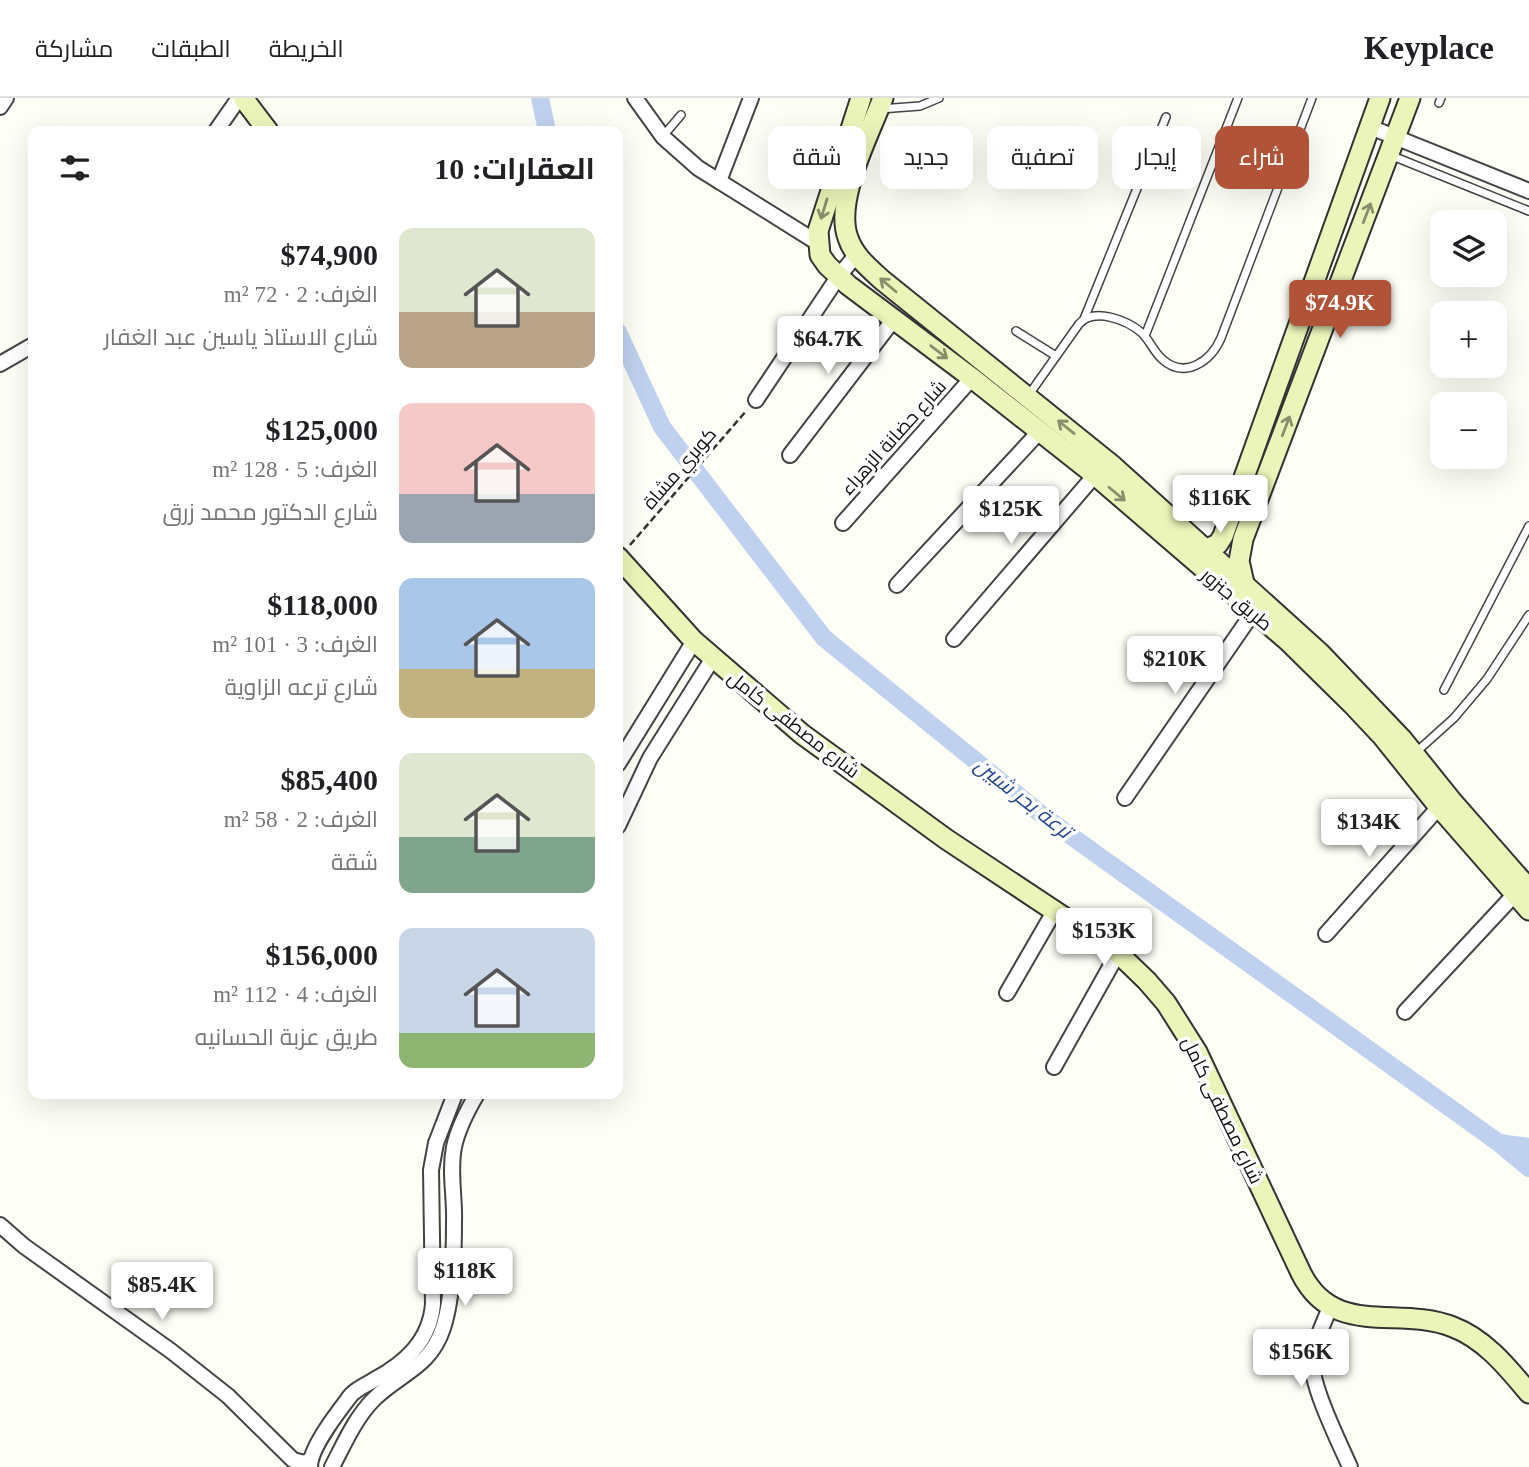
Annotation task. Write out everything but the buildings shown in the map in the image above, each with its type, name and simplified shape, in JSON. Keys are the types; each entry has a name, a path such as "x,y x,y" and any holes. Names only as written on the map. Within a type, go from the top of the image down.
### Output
{"main road":[{"path":"241,98 264,126"},
{"path":"818,243 821,219 860,98"},
{"path":"1244,583 1239,561 1243,539 1410,98"},
{"path":"1207,550 1218,544 1223,536 1370,127 1375,99"},
{"path":"852,247 845,225 850,186 881,103"},
{"name":"طريق جنزور","path":"818,243 820,255 838,277 972,377 1095,475 1252,614 1288,641 1352,704 1438,807 1521,892"},
{"name":"طريق جنزور","path":"852,247 882,280 1113,466 1343,676 1414,754 1451,800 1521,892 1529,911"},
{"path":"1315,278 1340,286"},
{"name":"شارع مصطفى كامل","path":"623,563 694,641 802,734 946,839 1118,953 1147,981 1183,1027 1197,1052 1308,1286 1330,1307"},
{"path":"1330,1307 1359,1315 1451,1326 1484,1345 1510,1370 1529,1394"}],"street":[{"path":"0,107 6,98"},
{"path":"220,126 241,98"},
{"path":"635,98 663,137 698,168 818,243"},
{"path":"719,181 751,98"},
{"path":"1370,127 1393,147 1529,191"},
{"path":"756,400 838,277 852,247"},
{"path":"790,455 894,318"},
{"path":"0,364 28,348"},
{"name":"شارع حضانة الزهراء","path":"843,523 972,377"},
{"path":"897,585 1040,431"},
{"path":"954,639 1095,475"},
{"path":"1125,798 1252,614"},
{"path":"623,756 694,641"},
{"path":"623,815 650,758 713,658"},
{"path":"1326,934 1438,807"},
{"path":"1405,1012 1521,892"},
{"path":"1007,993 1055,910"},
{"path":"1054,1067 1118,953"},
{"path":"0,1225 24,1246 172,1350 228,1395 293,1460 310,1464 329,1426 351,1395 413,1352 430,1325 433,1287 431,1170 436,1143 452,1099"},
{"path":"332,1467 366,1408 380,1393 421,1365 440,1335 449,1296 454,1222 454,1146 474,1099"},
{"path":"1330,1307 1314,1351 1313,1371 1350,1467"}],"lane":[{"path":"881,103 920,106 939,98"},
{"path":"1144,335 1238,98"},
{"path":"1084,319 1090,316 1105,317 1127,324 1144,335 1163,361 1173,366 1183,368 1203,362 1217,347 1312,98"},
{"path":"663,137 681,115"},
{"path":"1028,396 1084,319 1166,117"},
{"path":"1393,147 1529,211"},
{"path":"1016,331 1056,356"},
{"path":"1444,690 1529,526"},
{"path":"1520,543 1529,547"},
{"path":"1414,754 1454,718 1487,679 1529,615"}],"path":[{"name":"كوبري مشاة","path":"639,535 740,419"}],"waterway":[{"name":"ترعة بحر شبين","path":"540,98 546,126"},
{"name":"ترعة بحر شبين","path":"623,343 662,427 824,638 1046,818 1499,1143 1529,1168"},
{"path":"1499,1143 1529,1147"}]}
